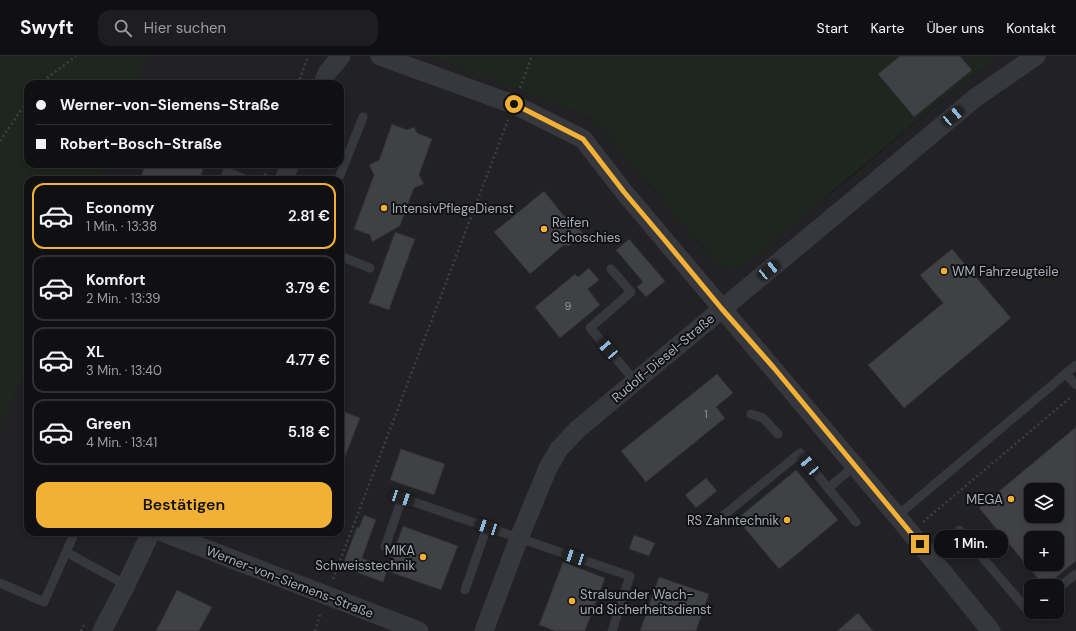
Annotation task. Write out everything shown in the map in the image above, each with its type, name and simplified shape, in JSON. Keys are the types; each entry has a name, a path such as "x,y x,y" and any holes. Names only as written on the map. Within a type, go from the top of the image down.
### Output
{"street":[{"path":"324,80 327,73 341,56"},
{"path":"380,56 514,104 583,139 624,192 722,309 774,368 991,631"},
{"name":"Rudolf-Diesel-Straße","path":"484,631 519,538 548,468 559,449 578,429 975,98 1036,56"},
{"path":"102,631 149,536"},
{"name":"Werner-von-Siemens-Straße","path":"172,536 412,630"}],"lane":[{"path":"344,165 364,117"},
{"path":"227,172 237,176"},
{"path":"344,258 370,268"},
{"path":"611,269 631,292 590,328 635,381"},
{"path":"897,516 1076,365"},
{"path":"1066,374 1076,385"},
{"path":"752,414 763,418 778,434"},
{"path":"724,515 800,453 856,522"},
{"path":"828,488 855,466"},
{"path":"385,547 402,498 630,576 612,631"},
{"path":"465,590 487,527"},
{"path":"959,530 1024,606"},
{"path":"0,583 44,602 73,536"},
{"path":"66,552 126,585"},
{"path":"1064,583 1076,574"}],"path":[{"path":"44,80 76,56"},
{"path":"299,80 308,56"},
{"path":"326,595 532,56"},
{"path":"0,141 24,106"},
{"path":"910,532 1076,393"}],"shaded area":[{"path":"0,56 149,56 140,80 24,80 24,168 104,168 102,176 24,176 24,371 0,431"},
{"path":"149,56 428,56 572,109 596,122 720,267 733,269 840,186 965,81 1001,56 1076,56 1076,631 0,631 0,431 24,371 24,536 344,536 344,176 102,176 104,168 344,168 344,80 140,80"},
{"path":"428,56 1001,56 965,81 745,264 733,269 720,267 596,122 572,109"}],"building":[{"path":"900,56 960,56 972,70 914,117 878,74"},
{"name":"IntensivPflegeDienst","path":"392,124 407,130 414,127 417,133 432,139 419,175 424,184 414,188 400,226 372,242 370,235 354,229 374,175 369,165 379,160"},
{"path":"144,168 204,168 200,176 141,176"},
{"path":"544,191 564,216 569,216 583,234 569,246 564,245 530,274 494,232"},
{"path":"395,232 415,239 389,310 369,303"},
{"path":"629,239 665,281 646,297 637,287 643,282 616,250"},
{"path":"952,249 1011,318 904,408 868,365 943,303 920,275"},
{"path":"589,268 599,280 588,289 600,305 560,338 535,307 575,274 578,277"},
{"path":"717,374 733,393 716,407 725,418 646,482 621,451"},
{"path":"345,412 360,418 344,459"},
{"name":"MEGA","path":"1076,427 1076,561 1064,571 1064,531 1024,531 1024,562 979,508"},
{"path":"401,449 445,464 434,495 390,480"},
{"name":"RS Zahntechnik","path":"796,470 838,520 779,569 737,519"},
{"path":"706,478 717,491 696,508 685,495"},
{"name":"MIKA Schweisstechnik","path":"364,515 376,520 362,558 388,568 403,526 458,546 441,590 387,571 383,582 342,567 357,527 359,528"},
{"path":"634,535 655,543 649,556 629,549"},
{"name":"Stralsunder Wach- und Sicherheitsdienst","path":"563,562 605,578 585,631 555,631 539,625"},
{"name":"MEGA","path":"1032,571 1064,571 1054,579 1038,579"},
{"path":"659,577 709,594 696,631 640,631"},
{"path":"177,590 212,607 199,631 156,631"},
{"path":"858,613 873,631 837,631"}],"place":[{"name":"IntensivPflegeDienst","path":"384,208"},
{"name":"Reifen Schoschies","path":"544,229"},
{"name":"WM Fahrzeugteile","path":"944,271"},
{"name":"MEGA","path":"1011,499"},
{"name":"RS Zahntechnik","path":"787,520"},
{"name":"MIKA Schweisstechnik","path":"423,557"},
{"name":"Stralsunder Wach- und Sicherheitsdienst","path":"572,601"}],"route":[{"path":"514,104 583,139 624,192 722,309 774,368 920,544"}]}
